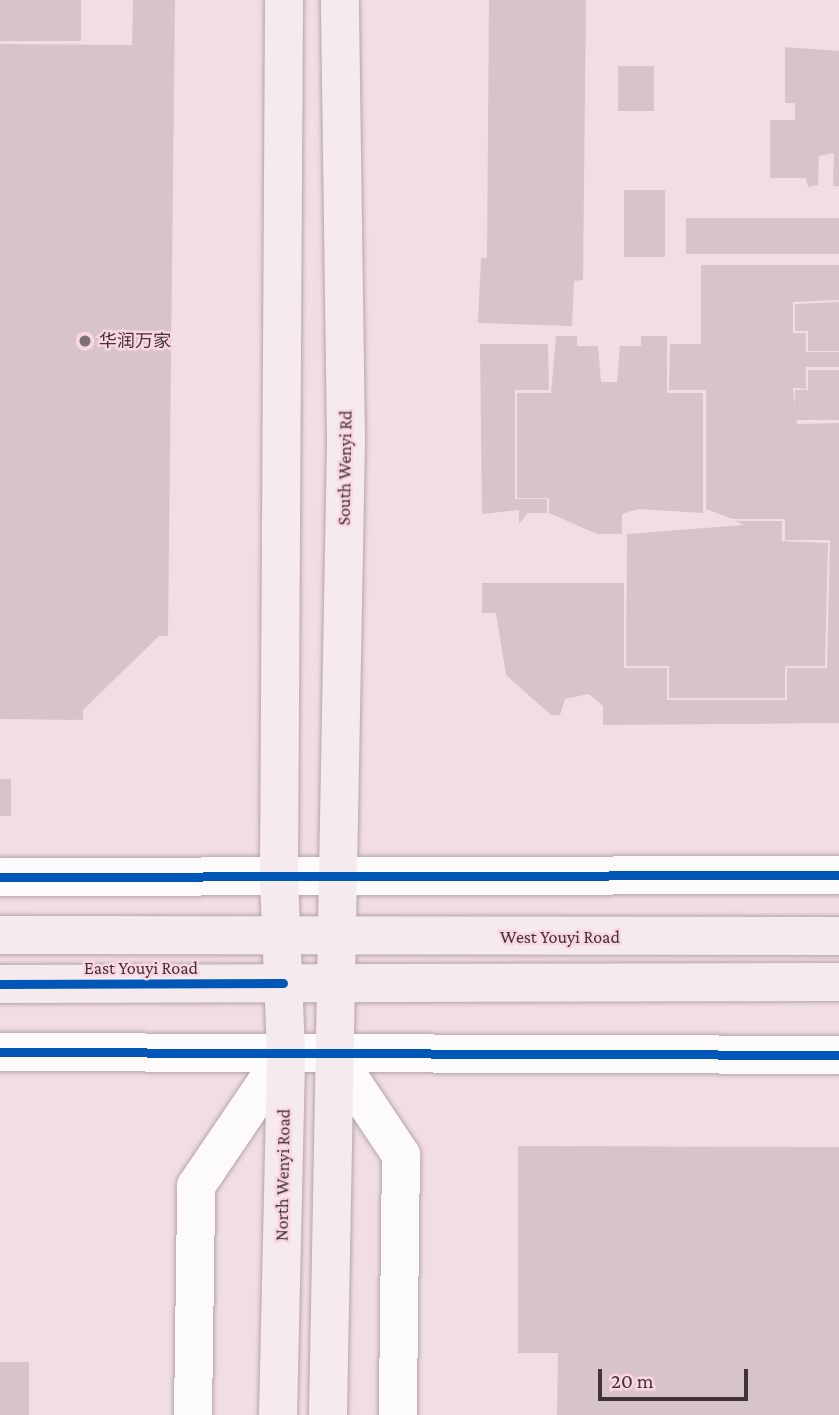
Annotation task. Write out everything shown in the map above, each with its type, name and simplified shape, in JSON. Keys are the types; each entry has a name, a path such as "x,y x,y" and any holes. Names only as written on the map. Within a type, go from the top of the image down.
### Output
{"main road":[{"path":"282,935 279,875 284,0"},
{"name":"South Wenyi Rd","path":"335,936 346,439 341,0"},
{"name":"East Youyi Road","path":"0,935 282,935"},
{"name":"West Youyi Road","path":"282,935 839,936"},
{"name":"North Wenyi Road","path":"278,1415 286,1053 282,935"},
{"path":"328,1415 335,936"},
{"path":"283,983 839,982"},
{"name":"East Youyi Road","path":"0,984 283,983"}],"street":[{"path":"0,877 839,876"},
{"path":"0,1052 839,1055"},
{"path":"193,1415 196,1186 286,1053"},
{"path":"333,1053 401,1155 398,1415"}],"building":[{"path":"0,0 81,0 81,41 0,41"},
{"name":"华润万家","path":"133,0 175,0 168,636 159,636 83,710 83,720 0,719 0,44 132,45"},
{"path":"489,0 586,0 583,280 574,281 572,326 478,323 481,258 487,258"},
{"path":"785,47 839,51 839,186 833,186 834,153 819,156 818,185 808,187 806,178 770,178 770,120 795,120 795,103 785,103"},
{"path":"618,66 654,66 654,111 618,111"},
{"path":"624,190 665,190 665,257 624,257"},
{"path":"686,218 839,218 839,254 686,254"},
{"path":"701,265 839,265 839,300 793,302 793,333 806,333 806,352 839,352 839,367 806,367 806,389 793,388 797,424 839,423 839,723 603,725 603,706 589,694 565,699 560,715 551,715 506,675 496,613 482,613 482,583 624,583 624,668 667,668 667,700 787,700 787,668 827,668 830,540 785,540 785,519 733,519 706,509 706,390 669,390 670,344 701,344"},
{"path":"839,302 839,351 808,351 808,331 795,331 795,304"},
{"path":"556,336 577,336 577,346 598,346 601,382 617,382 620,346 641,346 641,336 667,336 667,393 703,393 703,513 638,509 622,514 622,534 597,534 549,513 549,498 517,498 517,393 551,393"},
{"path":"480,344 548,344 549,390 515,390 515,499 547,499 547,513 528,513 519,524 519,510 482,514"},
{"path":"808,370 839,370 839,420 795,420 795,390 808,390"},
{"path":"735,521 782,521 782,541 828,543 825,666 785,666 785,698 669,698 669,666 626,666 627,534 744,525"},
{"path":"0,779 11,779 11,816 0,816"},
{"path":"518,1146 839,1147 839,1415 557,1415 558,1353 518,1353"},
{"path":"0,1362 29,1362 29,1415 0,1415"}],"cycle path":[{"path":"0,877 839,875"},
{"path":"0,984 283,983"},
{"path":"0,1052 839,1055"}],"place":[{"name":"华润万家","path":"85,341"}]}
